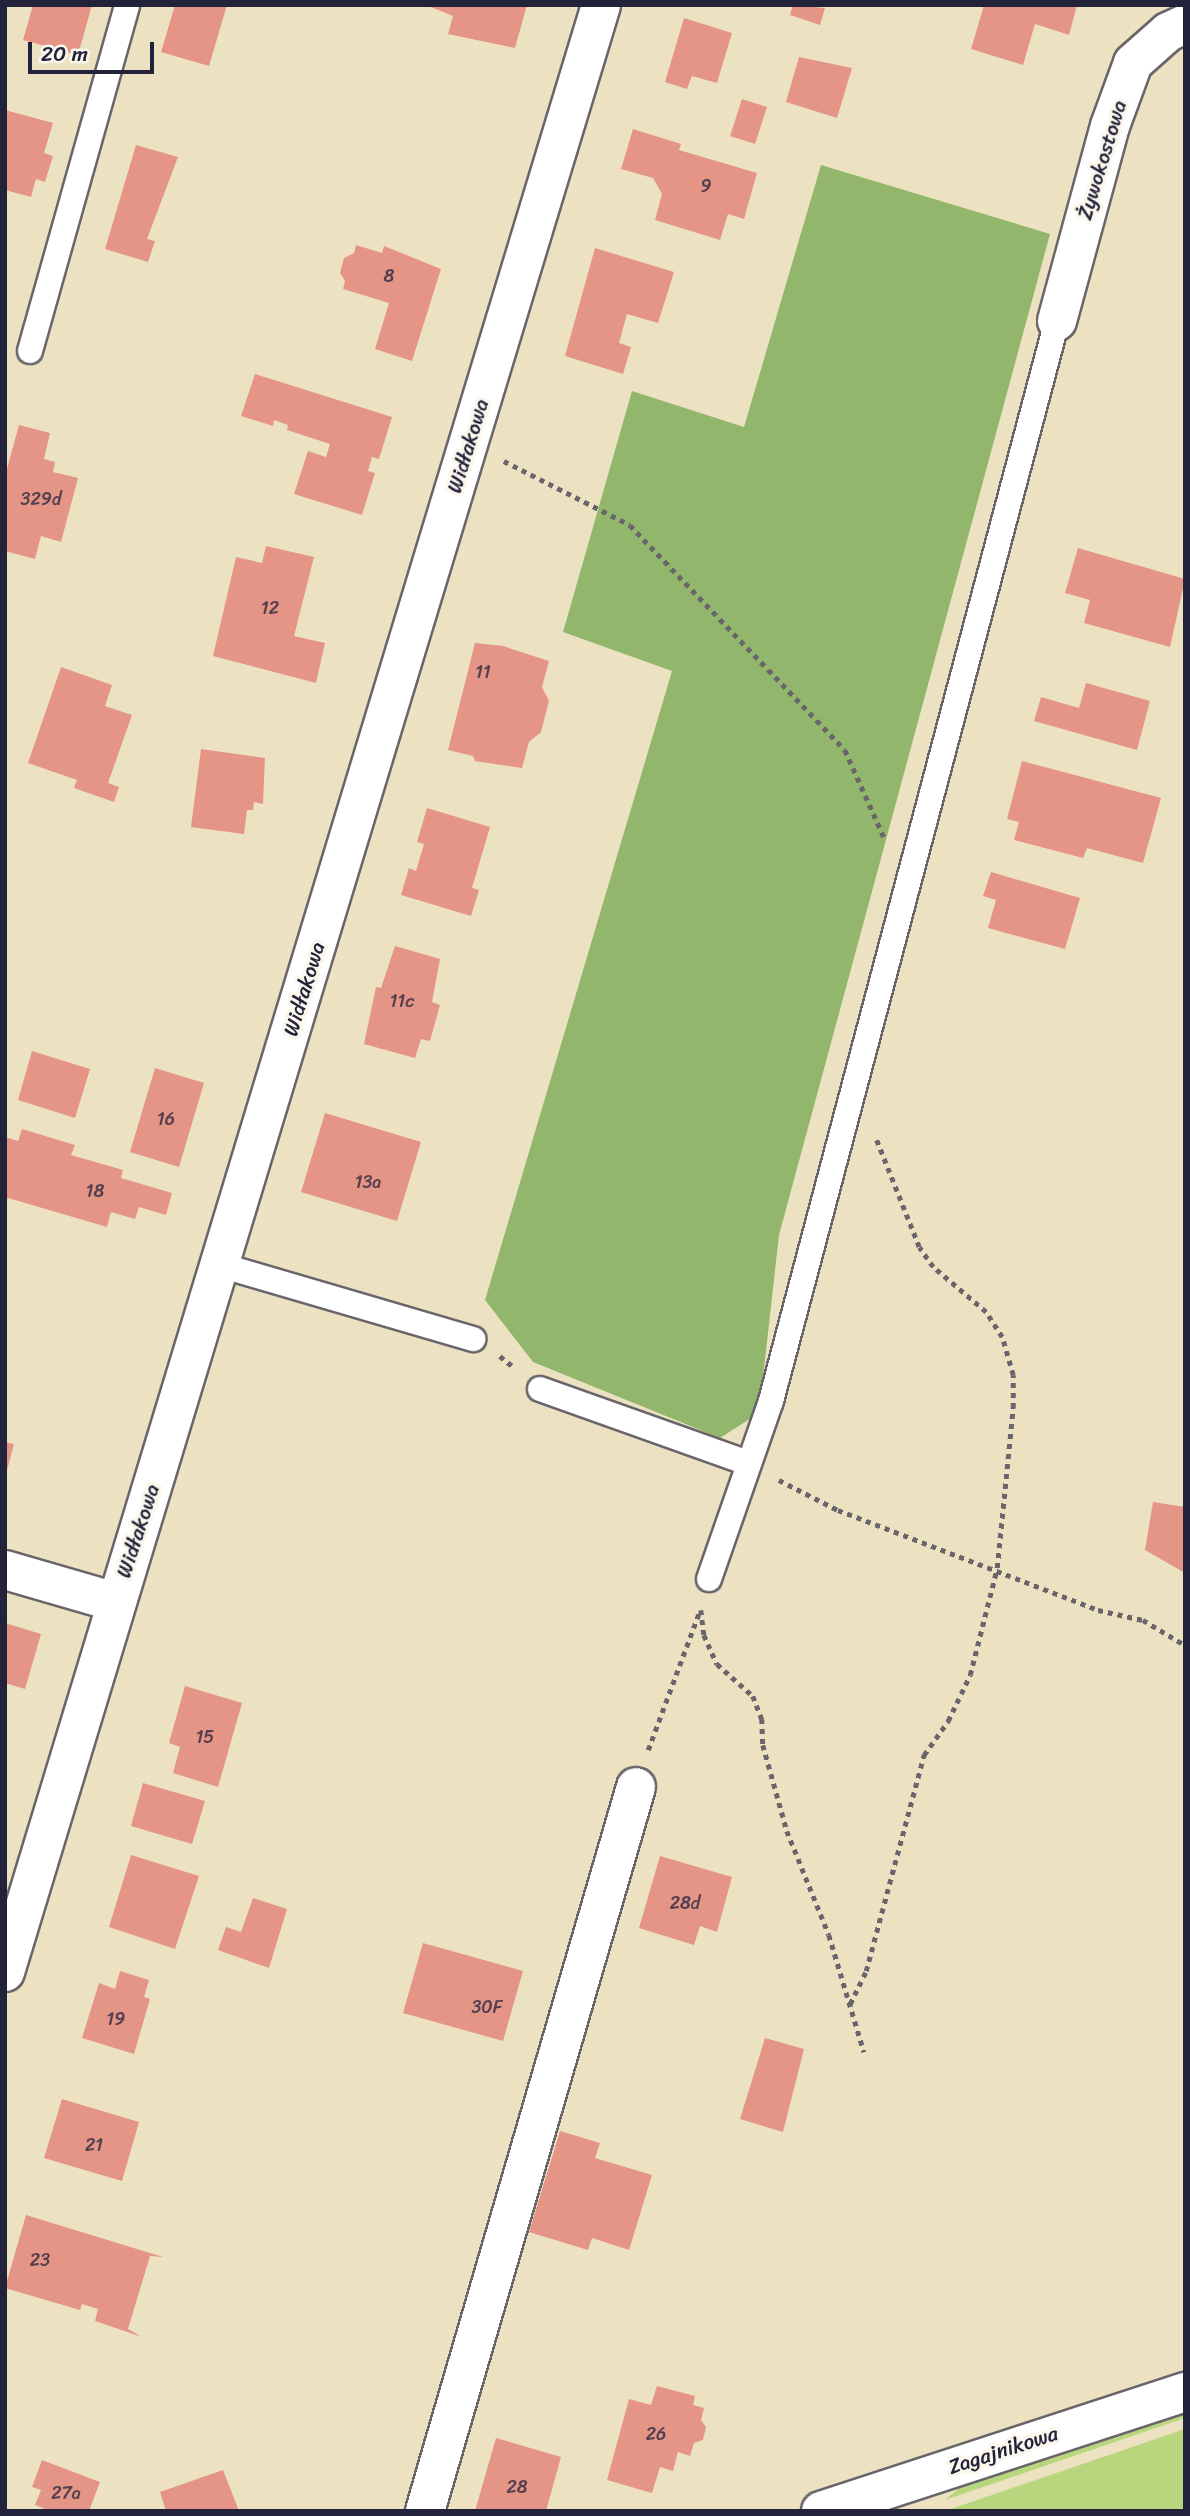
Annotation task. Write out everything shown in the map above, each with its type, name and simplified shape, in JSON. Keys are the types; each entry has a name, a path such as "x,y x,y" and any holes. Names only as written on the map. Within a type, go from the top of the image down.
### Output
{"street":[{"name":"Widłakowa","path":"6,1970 115,1602 220,1265 601,5"},
{"name":"Żywokostowa","path":"1057,321 1110,126 1133,62 1168,32 1185,24"},
{"path":"5,1570 115,1602"},
{"path":"425,2511 636,1787"},
{"name":"Zagajnikowa","path":"821,2511 903,2496 1185,2392"}],"lane":[{"path":"30,351 127,5"},
{"path":"709,1579 771,1401 1057,321"},
{"path":"220,1265 473,1339"},
{"path":"540,1389 748,1463"}],"path":[{"path":"469,443 629,525 845,750 886,844"},
{"path":"850,2004 866,1972 924,1755 948,1721 970,1675 997,1568 1013,1408 1013,1375 1002,1337 986,1312 933,1267 919,1248 855,1080"},
{"path":"473,1339 540,1389"},
{"path":"748,1463 838,1510 997,1568 1098,1609 1143,1620 1185,1645"},
{"path":"636,1787 701,1609 709,1579"},
{"path":"701,1609 704,1635 717,1664 753,1696 762,1718 763,1745 787,1831 850,2004 864,2052"}],"green space":[{"path":"821,165 1050,234 779,1235 759,1413 720,1438 533,1362 485,1300 672,671 563,632 632,391 744,427"},
{"path":"1185,2413 1185,2418 945,2500 964,2484"},
{"path":"1185,2429 1185,2511 945,2511"}],"building":[{"path":"33,5 92,5 78,55 23,40"},
{"path":"175,5 227,5 209,66 161,52"},
{"path":"426,5 527,5 515,48 448,34 453,16"},
{"path":"793,5 825,8 820,25 790,15"},
{"path":"984,5 1077,5 1069,35 1035,24 1023,65 971,49"},
{"path":"684,18 732,33 717,83 692,76 687,89 665,82"},
{"path":"799,57 852,68 837,118 786,102"},
{"path":"742,99 767,107 755,144 730,136"},
{"path":"5,110 53,123 44,153 53,156 45,182 36,179 31,197 5,190"},
{"path":"633,129 681,144 679,150 757,173 744,219 728,214 720,240 655,220 662,194 653,178 621,169"},
{"path":"136,145 178,157 147,239 155,241 148,262 105,249"},
{"path":"356,245 382,253 384,246 441,269 412,361 375,349 389,303 343,289 345,281 340,273 344,258 354,253"},
{"path":"595,248 674,272 658,323 627,314 619,343 631,347 623,374 565,356"},
{"path":"255,374 392,417 379,459 372,457 368,471 375,473 362,515 294,494 308,451 326,457 330,444 287,430 288,425 274,420 273,426 241,416"},
{"path":"19,425 50,433 44,459 55,462 53,472 78,478 61,542 41,536 35,559 5,551 5,476"},
{"path":"266,546 314,557 294,636 325,643 316,683 213,656 236,557 262,563"},
{"path":"1078,548 1185,579 1170,647 1084,623 1090,600 1065,593"},
{"path":"475,643 503,646 549,661 542,687 549,701 541,732 529,742 522,768 475,761 473,756 448,750"},
{"path":"61,667 112,685 105,706 132,715 108,783 119,787 114,802 74,788 77,780 28,763"},
{"path":"1086,683 1150,701 1137,750 1034,721 1041,697 1079,708"},
{"path":"201,749 265,758 263,804 254,802 253,810 247,810 244,834 191,827"},
{"path":"1022,761 1161,798 1143,863 1087,848 1083,858 1014,840 1019,822 1007,819"},
{"path":"427,808 490,827 472,888 479,890 471,916 401,895 409,868 416,871 424,844 417,842"},
{"path":"991,872 1080,898 1065,949 988,928 996,900 983,896"},
{"path":"395,946 440,959 432,1002 440,1005 430,1041 421,1039 415,1058 364,1044 376,987 381,988"},
{"path":"32,1051 90,1069 75,1118 18,1100"},
{"path":"155,1068 204,1083 179,1167 130,1152"},
{"path":"325,1113 421,1142 397,1221 301,1192"},
{"path":"22,1129 75,1145 71,1155 123,1170 121,1178 172,1193 166,1215 139,1207 135,1219 111,1212 107,1227 8,1198 5,1203 5,1137 18,1141"},
{"path":"5,1442 14,1444 6,1474 5,1474"},
{"path":"1153,1502 1185,1507 1185,1573 1145,1550"},
{"path":"5,1623 41,1634 25,1689 5,1683"},
{"path":"185,1686 242,1703 218,1787 173,1773 180,1747 169,1743"},
{"path":"143,1783 205,1801 192,1844 131,1826"},
{"path":"131,1855 199,1876 175,1949 109,1927"},
{"path":"660,1856 732,1877 717,1932 700,1926 694,1945 639,1928"},
{"path":"253,1898 287,1909 269,1968 218,1950 226,1927 241,1932"},
{"path":"423,1943 523,1971 503,2041 403,2013"},
{"path":"120,1971 149,1980 144,1997 150,1999 134,2054 82,2038 99,1983 115,1989"},
{"path":"765,2038 804,2049 783,2132 740,2119"},
{"path":"62,2099 139,2122 122,2181 44,2158"},
{"path":"560,2131 600,2143 595,2158 652,2175 629,2250 592,2238 588,2250 529,2232"},
{"path":"26,2215 163,2257 150,2256 128,2329 142,2337 95,2321 98,2309 82,2304 80,2310 5,2288"},
{"path":"657,2386 695,2396 693,2405 704,2408 701,2420 706,2427 703,2440 694,2443 690,2456 678,2452 673,2471 660,2467 652,2493 607,2480 629,2399 651,2405"},
{"path":"496,2438 561,2457 546,2511 475,2511"},
{"path":"42,2460 100,2482 89,2511 50,2511 35,2505 41,2490 32,2487"},
{"path":"223,2470 239,2511 166,2511 160,2492"}]}
